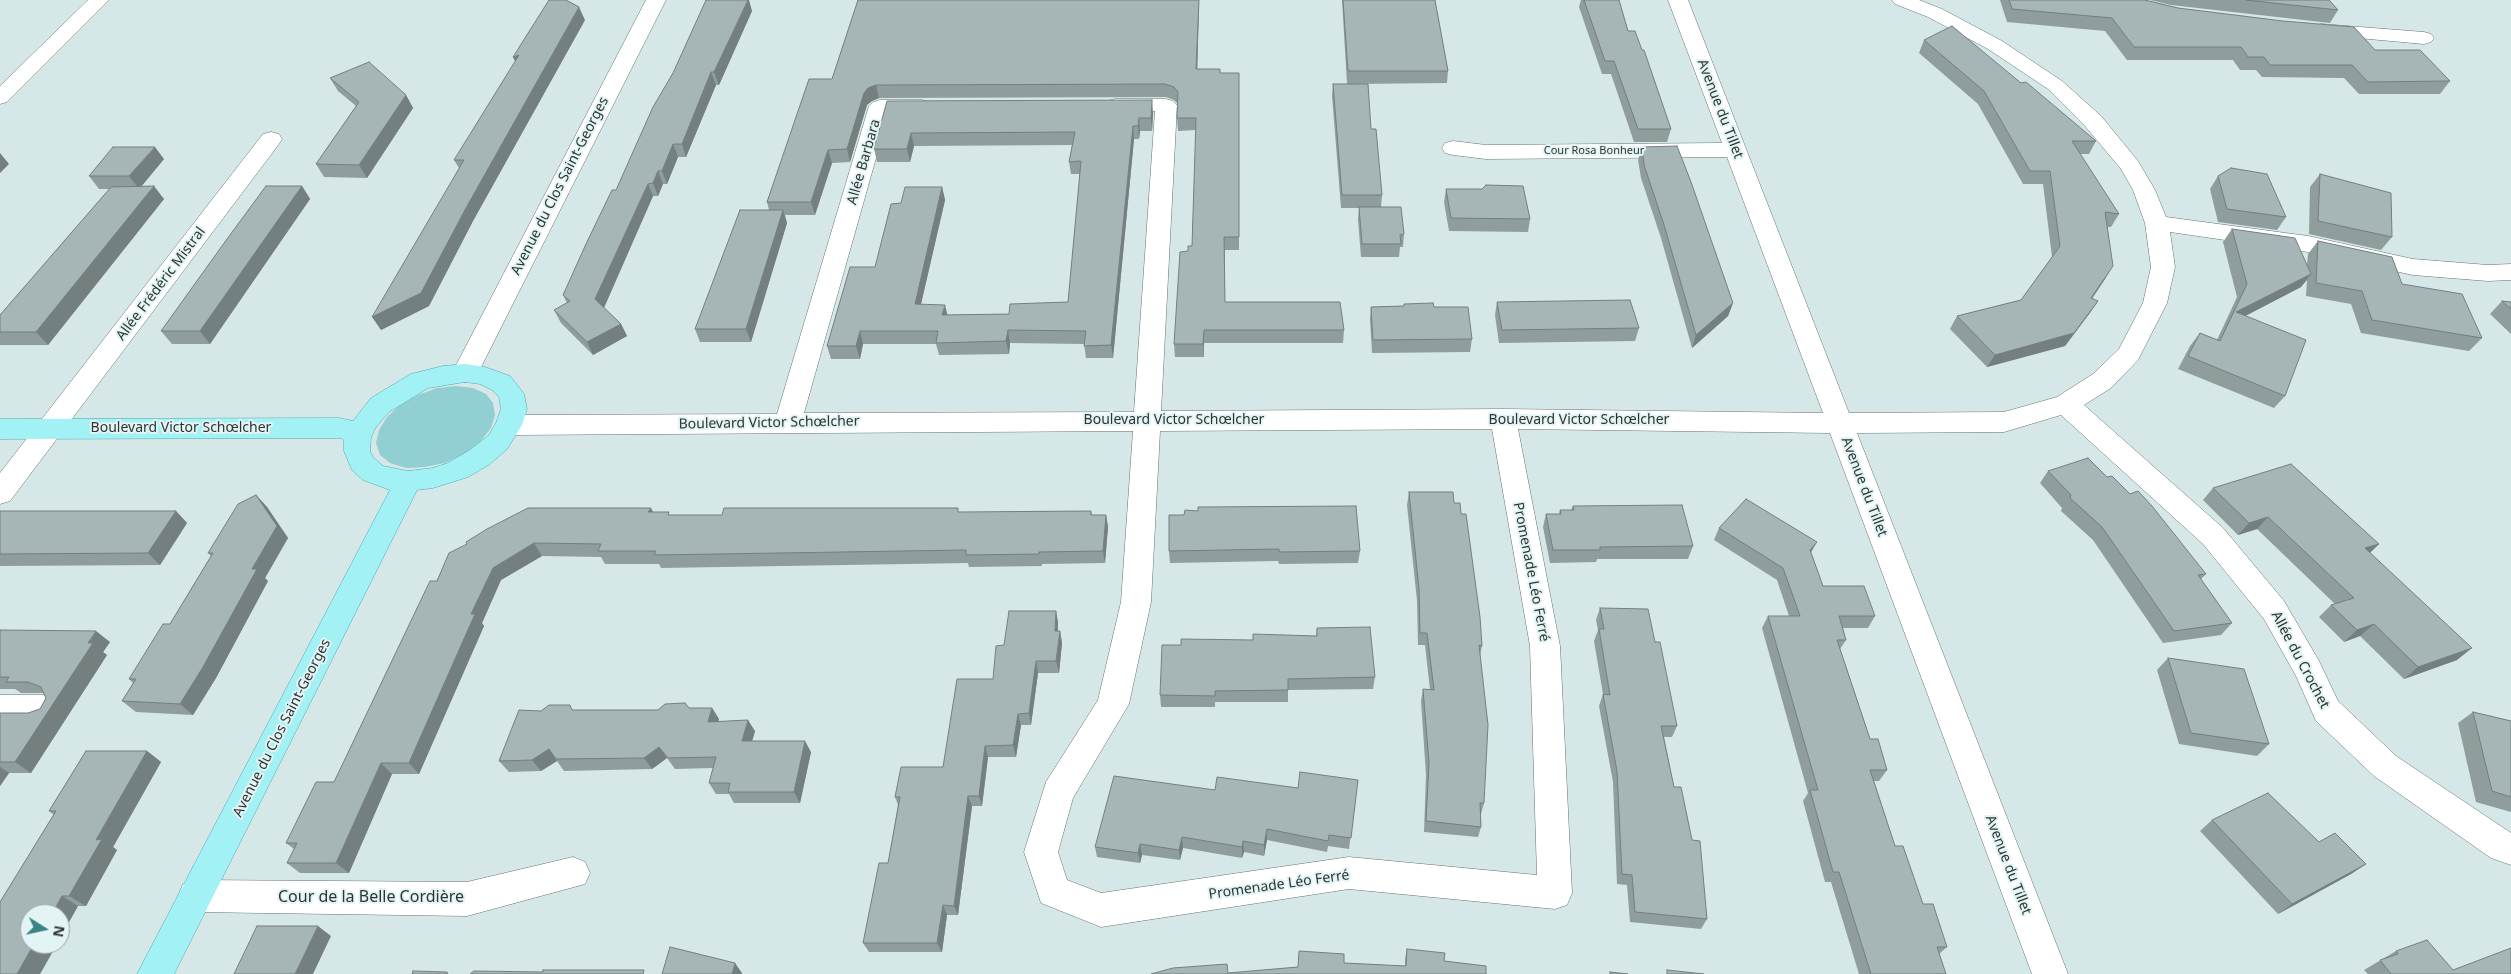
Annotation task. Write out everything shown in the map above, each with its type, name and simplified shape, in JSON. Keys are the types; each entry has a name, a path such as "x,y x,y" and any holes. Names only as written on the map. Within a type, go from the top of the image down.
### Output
{"main road":[{"path":"465,373 485,376 501,383 511,394 514,409 509,425 492,447 480,458 458,470 433,478 408,481 389,479 373,473 362,463 358,451 358,437 366,421 380,405 399,392 428,379 465,373"},
{"name":"Boulevard Victor Schœlcher","path":"0,429 339,428 348,429 358,437"},
{"name":"Avenue du Clos Saint-Georges","path":"155,974 408,481"}],"street":[{"path":"0,98 99,0"},
{"name":"Avenue du Clos Saint-Georges","path":"465,373 656,0"},
{"name":"Avenue du Tillet","path":"1678,0 2050,974"},
{"name":"Boulevard Victor Schœlcher","path":"509,425 1503,419 1916,424 2004,422 2066,404 2102,381 2129,354 2154,303 2163,266 2157,224 2144,190 2130,166 2093,120 2055,84 1995,45 1944,6 1902,0"},
{"path":"2305,29 2424,38"},
{"path":"1097,105 1166,105 1146,420"},
{"name":"Allée Barbara","path":"788,422 880,106 940,106"},
{"name":"Allée Frédéric Mistral","path":"0,494 271,139"},
{"name":"Cour Rosa Bonheur","path":"1453,148 1486,152 1736,150"},
{"path":"2157,224 2308,244 2413,267 2488,274 2511,272"},
{"name":"Allée du Crochet","path":"2066,404 2213,536 2274,610 2308,670 2326,711 2385,766 2503,847 2511,849"},
{"name":"Promenade Léo Ferré","path":"1146,420 1136,602 1113,704 1058,793 1041,852 1052,891 1101,910 1350,873 1555,893 1545,646 1503,419"},
{"path":"0,709 43,709"},
{"name":"Cour de la Belle Cordière","path":"195,896 467,899 573,873"}],"shaded area":[{"path":"456,386 473,388 486,394 493,403 495,415 491,428 480,442 464,454 445,463 425,467 406,468 390,463 380,455 376,443 379,430 387,417 401,404 437,388"}],"building":[{"path":"549,0 566,0 579,7 466,208 421,293 372,317 464,160 454,160 519,55 513,57"},
{"path":"706,0 748,0 714,72 711,72 682,144 673,144 662,171 658,171 653,183 648,184 595,299 621,324 587,342 554,310 570,301 563,295 586,244 612,190 616,190 653,107 673,73"},
{"path":"858,0 1199,0 1196,69 1220,69 1220,73 1239,73 1239,237 1224,237 1225,302 1340,302 1344,330 1204,330 1203,344 1174,344 1180,252 1188,251 1188,246 1192,246 1196,118 1177,118 1178,92 1174,87 1165,84 876,85 868,88 864,93 847,149 828,150 811,202 767,202 809,79 832,79"},
{"path":"1343,0 1435,0 1448,71 1348,71"},
{"path":"1584,0 1619,0 1628,31 1635,31 1642,50 1644,50 1671,129 1638,129 1614,61 1605,61"},
{"path":"2009,0 2145,0 2178,8 2283,21 2354,27 2375,50 2420,50 2450,81 2368,82 2352,65 2270,65 2264,57 2248,57 2241,47 2134,47 2112,18 2012,9"},
{"path":"2246,0 2329,0 2338,10"},
{"path":"1952,26 2021,83 2026,82 2096,141 2072,141 2119,214 2105,212 2113,266 2091,298 2098,301 2074,333 1995,355 1957,316 2021,300 2060,246 2050,171 2030,171 1984,91 1924,40"},
{"path":"369,62 406,95 359,165 316,164 359,102 330,78"},
{"path":"1333,84 1368,84 1371,129 1376,129 1382,195 1342,195"},
{"path":"1152,100 1151,118 1139,118 1138,126 1133,126 1111,345 1084,346 1086,331 1008,330 1006,341 936,343 938,331 860,331 856,346 827,346 850,267 875,267 891,204 901,203 905,187 942,187 915,304 945,305 942,315 1009,314 1010,304 1068,302 1081,161 1069,162 1075,132 911,133 907,149 874,149 887,101"},
{"path":"1677,146 1733,303 1696,335 1664,225 1644,165 1642,147"},
{"path":"113,147 155,147 129,176 89,176"},
{"path":"2231,168 2267,174 2286,217 2227,209 2218,176"},
{"path":"2320,174 2391,193 2392,237 2318,221"},
{"path":"1486,185 1523,186 1530,219 1451,218 1446,189 1482,189"},
{"path":"154,186 36,332 0,332 0,315 111,187"},
{"path":"266,186 302,186 200,331 161,331 227,239"},
{"path":"1359,207 1401,207 1404,234 1400,235 1401,244 1362,244"},
{"path":"740,210 783,210 746,329 695,329"},
{"path":"2232,229 2295,238 2311,274 2236,312 2306,340 2285,396 2188,356 2200,333 2220,341 2247,284"},
{"path":"2318,241 2392,257 2402,284 2462,294 2482,338 2372,320 2362,291 2316,283"},
{"path":"1630,300 1639,328 1502,330 1497,302"},
{"path":"2502,301 2511,302 2511,309"},
{"path":"1433,303 1434,307 1468,307 1472,339 1373,340 1371,307"},
{"path":"2088,458 2107,477 2112,476 2130,494 2138,491 2152,506 2206,574 2198,575 2232,623 2174,631 2102,527 2070,498 2071,495 2048,471"},
{"path":"2291,464 2379,544 2365,548 2472,648 2418,667 2374,624 2357,630 2331,605 2354,598 2268,517 2249,523 2213,488"},
{"path":"1409,492 1453,492 1454,503 1460,503 1461,514 1466,514 1480,617 1482,646 1479,645 1488,725 1484,803 1480,803 1481,827 1426,821 1429,763 1423,689 1434,690 1427,633 1420,633 1419,589"},
{"path":"256,495 277,526 252,569 257,569 203,667 180,704 122,701 136,679 129,679 163,624 170,624 213,553 208,553 238,504"},
{"path":"1746,499 1817,542 1810,550 1823,586 1864,586 1875,616 1839,616 1846,640 1837,640 1870,739 1878,739 1887,770 1870,770 1895,846 1903,846 1923,904 1933,904 1947,947 1937,947 1946,974 1871,974 1839,872 1833,872 1810,790 1818,790 1768,616 1800,616 1783,568 1719,528"},
{"path":"1682,505 1693,546 1600,547 1600,550 1553,550 1546,514 1561,514 1560,510 1574,510 1573,506"},
{"path":"1356,506 1360,551 1279,552 1279,549 1169,551 1169,515 1184,515 1185,510 1198,511 1198,507"},
{"path":"528,508 651,508 648,512 669,512 668,515 722,515 724,508 958,508 958,512 1091,511 1091,515 1106,515 1103,551 966,555 966,550 654,555 656,551 598,551 601,544 534,543 493,568 471,614 475,614 409,763 381,763 336,863 287,863 297,843 286,843 316,782 334,782 430,581 437,581 449,553 467,544 466,542 487,529"},
{"path":"0,511 176,511 148,553 0,554"},
{"path":"1600,608 1648,609 1655,642 1660,642 1677,726 1661,726 1674,787 1681,787 1692,840 1700,841 1707,919 1635,912 1632,875 1622,874 1617,771 1603,694 1610,695 1599,629 1604,629"},
{"path":"1009,611 1056,611 1055,631 1060,631 1056,661 1036,661 1029,713 1018,714 1013,745 985,746 979,796 968,796 954,906 943,905 937,943 863,943 879,863 888,863 900,797 895,797 901,767 943,767 957,679 993,679 996,646 1004,645"},
{"path":"1370,627 1375,677 1288,679 1288,690 1215,691 1215,696 1160,695 1162,645 1181,645 1181,639 1253,640 1253,634 1317,636 1317,628"},
{"path":"0,630 96,631 88,643 93,643 15,762 0,762 0,713 28,713 40,709 46,698 41,687 28,682 6,682 9,677 0,677"},
{"path":"2168,658 2244,669 2269,744 2191,733"},
{"path":"685,703 689,708 712,708 708,722 748,720 742,741 805,741 794,792 728,792 730,783 709,783 716,757 668,758 659,747 644,758 556,759 549,749 532,760 499,761 519,710 541,711 549,705 570,705 572,710 658,710 665,704"},
{"path":"2473,712 2511,721 2511,797 2492,791"},
{"path":"86,751 147,751 96,840 102,839 69,896 62,896 58,904 20,904 20,954 28,954 17,974 0,974 0,902 56,811 49,811"},
{"path":"1300,772 1358,780 1351,838 1329,835 1328,841 1267,829 1264,845 1243,841 1242,847 1182,837 1179,850 1140,844 1138,853 1095,847 1114,776 1215,790 1217,777 1298,788"},
{"path":"2268,793 2319,842 2335,833 2366,864 2292,904 2212,820"},
{"path":"257,926 318,926 295,974 234,974"},
{"path":"2427,940 2453,970 2511,948 2511,974 2391,974 2380,960 2398,954 2396,951"},
{"path":"670,947 735,963 732,974 662,974"},
{"path":"1407,949 1445,953 1444,961 1486,966 1486,974 1151,974 1173,968 1227,964 1228,973 1298,967 1299,951 1344,954 1344,963 1406,966"},
{"path":"543,970 644,970 643,974 470,974 474,971 543,972"},
{"path":"1667,970 1704,974 1667,974"},
{"path":"413,971 447,972 448,974 412,974"},
{"path":"1610,972 1628,974 1610,974"}]}
